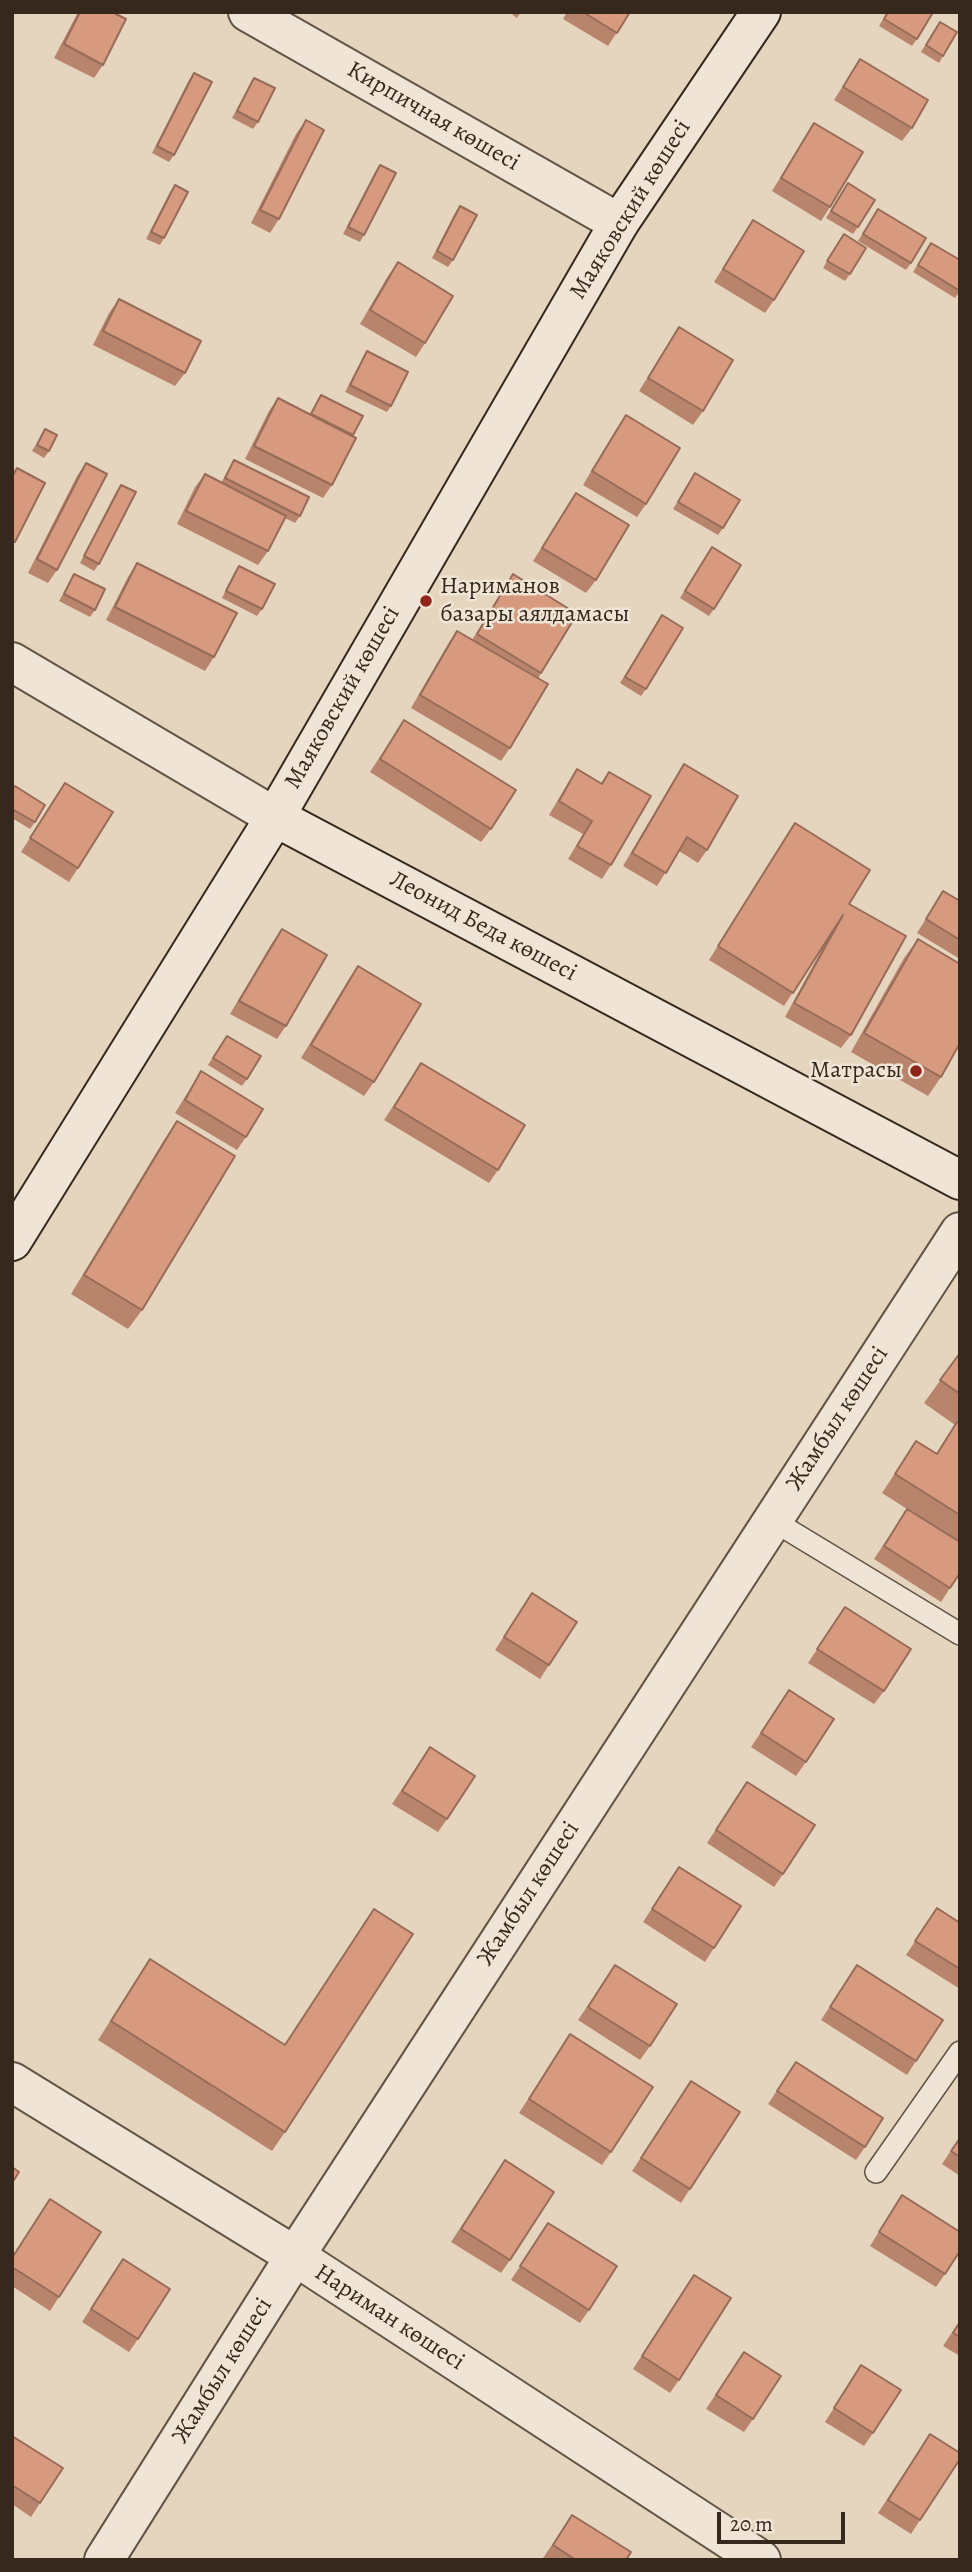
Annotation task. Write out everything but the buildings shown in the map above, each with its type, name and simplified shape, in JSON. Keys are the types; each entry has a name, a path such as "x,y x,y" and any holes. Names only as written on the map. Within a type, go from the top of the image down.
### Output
{"street":[{"name":"Кирпичная көшесі","path":"248,12 619,223"},
{"name":"Маяковский көшесі","path":"12,1241 275,817 619,223 761,12"},
{"name":"Леонид Беда көшесі","path":"12,662 275,817 960,1180"},
{"name":"Жамбыл көшесі","path":"104,2560 295,2256 960,1232"},
{"name":"Нариман көшесі","path":"12,2082 295,2256 761,2560"}],"lane":[{"path":"772,1520 960,1634"},
{"path":"876,2172 960,2052"}],"place":[{"name":"Нариманов базары аялдамасы","path":"426,601"},
{"name":"Матрасы","path":"916,1071"}]}
